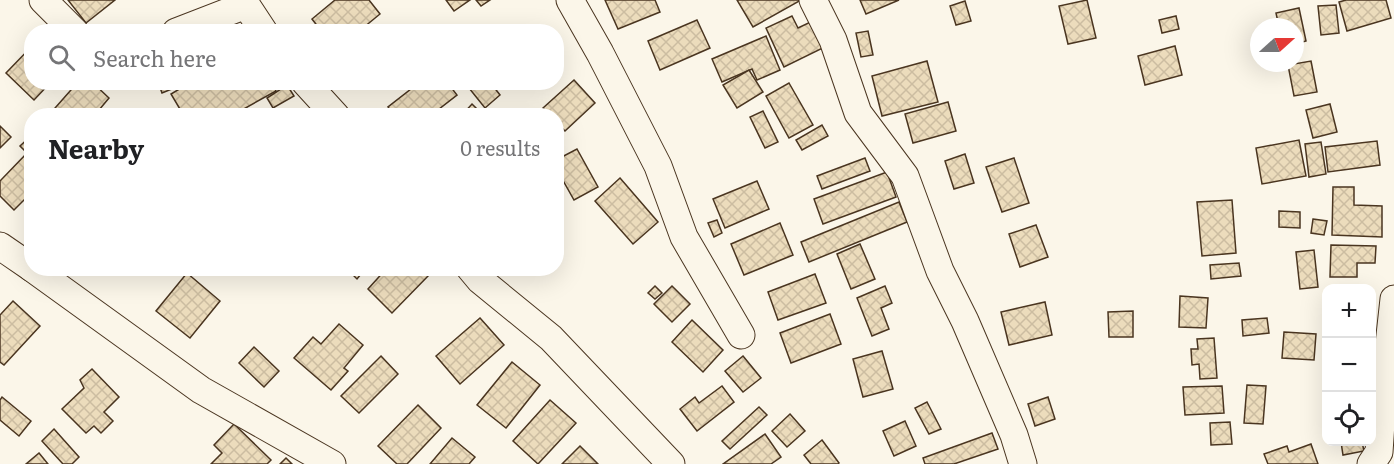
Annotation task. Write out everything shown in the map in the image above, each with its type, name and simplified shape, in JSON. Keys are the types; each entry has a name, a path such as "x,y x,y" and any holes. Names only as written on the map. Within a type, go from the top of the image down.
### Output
{"street":[{"path":"43,0 67,24"},
{"path":"570,0 658,166 684,237 741,335"},
{"path":"813,0 833,40 858,113 905,176 940,270 965,321 1014,435 1023,464"},
{"path":"195,24 244,3 258,24"},
{"path":"312,90 329,108"},
{"path":"0,246 24,262"},
{"path":"43,276 201,390 332,464"},
{"path":"477,276 551,338 671,464"},
{"path":"1371,464 1379,452 1388,400 1394,299"}],"building":[{"path":"68,0 115,0 86,23"},
{"path":"335,0 369,0 380,14 368,24 316,24 312,19"},
{"path":"446,0 470,0 454,11"},
{"path":"476,0 490,0 481,6"},
{"path":"605,0 655,0 660,12 618,29"},
{"path":"737,0 801,0 753,27"},
{"path":"860,0 899,0 866,14"},
{"path":"1087,0 1096,38 1068,44 1059,6"},
{"path":"1386,0 1391,18 1347,31 1339,2"},
{"path":"965,1 971,21 956,25 950,6"},
{"path":"1336,5 1339,33 1321,35 1318,6"},
{"path":"1299,8 1301,18 1277,18 1276,13"},
{"path":"792,16 798,28 819,18 831,44 784,67 766,28"},
{"path":"1176,16 1179,29 1162,33 1159,20"},
{"path":"697,20 710,48 660,70 648,41"},
{"path":"868,31 873,55 861,57 856,33"},
{"path":"766,36 780,70 757,80 752,69 722,82 712,59"},
{"path":"1175,46 1182,75 1145,85 1138,56"},
{"path":"24,54 24,90 43,90 34,100 6,73"},
{"path":"927,61 938,102 882,116 872,76"},
{"path":"1311,61 1317,92 1294,96 1289,72 1304,72 1304,62"},
{"path":"749,70 763,92 737,108 723,85"},
{"path":"574,80 595,103 565,131 564,108 543,108"},
{"path":"789,83 813,125 789,138 766,96"},
{"path":"71,90 100,90 109,98 101,108 55,108"},
{"path":"178,90 276,91 245,108 179,108 171,94"},
{"path":"279,90 290,90 294,96 273,108 267,98"},
{"path":"410,90 453,90 457,95 440,108 388,107"},
{"path":"471,90 496,90 500,95 485,108"},
{"path":"948,102 956,131 913,143 905,114"},
{"path":"1330,104 1337,132 1313,138 1306,110"},
{"path":"763,111 778,142 765,148 750,117"},
{"path":"822,125 828,136 802,150 796,140"},
{"path":"0,126 11,137 0,148"},
{"path":"1299,140 1306,176 1262,184 1256,148"},
{"path":"1377,141 1380,165 1328,172 1325,147"},
{"path":"1321,142 1326,174 1309,177 1305,144"},
{"path":"577,149 598,187 574,200 564,182 564,156"},
{"path":"965,154 974,183 954,189 945,161"},
{"path":"24,156 24,200 14,210 0,196 0,181"},
{"path":"865,158 870,171 822,189 817,176"},
{"path":"1014,158 1029,203 1002,212 986,167"},
{"path":"887,172 896,197 823,224 814,199"},
{"path":"620,178 658,222 633,244 595,201"},
{"path":"757,181 769,209 725,228 713,199"},
{"path":"1333,187 1354,187 1354,205 1382,206 1382,237 1332,235"},
{"path":"1232,200 1236,253 1202,256 1197,202"},
{"path":"899,202 907,222 809,262 801,242"},
{"path":"1279,211 1300,212 1300,228 1279,227"},
{"path":"1313,219 1327,221 1324,235 1311,233"},
{"path":"717,220 722,233 714,237 708,223"},
{"path":"780,223 793,255 744,275 731,244"},
{"path":"1036,225 1048,257 1020,267 1009,234"},
{"path":"860,244 875,279 851,289 837,254"},
{"path":"1331,245 1376,246 1375,263 1357,263 1357,277 1330,277"},
{"path":"1314,250 1318,287 1300,289 1296,252"},
{"path":"1239,263 1241,276 1211,279 1210,265"},
{"path":"815,274 826,303 778,320 768,292"},
{"path":"185,276 191,276 220,301 190,338 156,311"},
{"path":"380,276 428,276 392,313 368,289"},
{"path":"655,286 662,293 655,299 648,293"},
{"path":"672,286 690,304 672,322 654,304"},
{"path":"885,286 892,303 881,308 889,329 872,336 857,298"},
{"path":"1180,296 1208,298 1206,328 1179,327"},
{"path":"13,301 40,326 4,365 0,362 0,315"},
{"path":"1045,302 1052,335 1009,345 1001,312"},
{"path":"1133,311 1133,337 1109,337 1108,312"},
{"path":"830,314 841,344 791,363 780,333"},
{"path":"480,318 504,345 460,384 436,356"},
{"path":"1267,318 1269,333 1243,336 1242,320"},
{"path":"692,320 723,350 703,372 672,342"},
{"path":"339,324 363,345 344,368 348,371 331,390 294,358 313,337 321,344"},
{"path":"1284,332 1316,334 1314,360 1282,358"},
{"path":"1214,338 1217,378 1200,379 1199,364 1192,365 1191,349 1198,349 1197,339"},
{"path":"254,347 279,371 264,387 239,363"},
{"path":"882,351 893,389 863,397 853,359"},
{"path":"381,356 398,374 359,413 341,396"},
{"path":"743,356 761,378 743,392 725,371"},
{"path":"512,362 540,385 506,428 477,405"},
{"path":"92,369 119,397 104,412 113,421 101,433 94,426 86,433 62,409 84,388 80,380"},
{"path":"1247,385 1266,386 1263,424 1244,423"},
{"path":"722,386 734,402 697,431 680,409 695,397 699,403"},
{"path":"1222,386 1224,413 1185,415 1183,387"},
{"path":"2,397 31,421 19,436 0,420"},
{"path":"1048,397 1055,419 1035,426 1028,404"},
{"path":"550,400 576,423 538,464 513,441"},
{"path":"927,402 941,429 929,434 915,408"},
{"path":"418,405 441,428 407,464 397,464 378,446"},
{"path":"759,407 767,415 730,449 722,441"},
{"path":"790,414 805,431 787,447 772,431"},
{"path":"905,421 916,446 894,456 883,431"},
{"path":"1230,422 1232,444 1211,445 1210,423"},
{"path":"234,424 271,460 267,464 211,464 222,453 214,445"},
{"path":"54,429 79,457 72,464 63,464 42,441"},
{"path":"992,433 998,449 954,464 925,464 923,458"},
{"path":"765,434 781,457 771,464 723,464"},
{"path":"452,438 475,457 469,464 430,464"},
{"path":"822,440 838,464 811,464 804,455"},
{"path":"1311,444 1318,464 1268,464 1264,454 1287,446 1289,452"},
{"path":"580,446 598,464 562,464"},
{"path":"1342,446 1363,446 1364,451 1343,455"},
{"path":"39,453 48,464 26,464"},
{"path":"286,458 292,464 280,464"}]}
